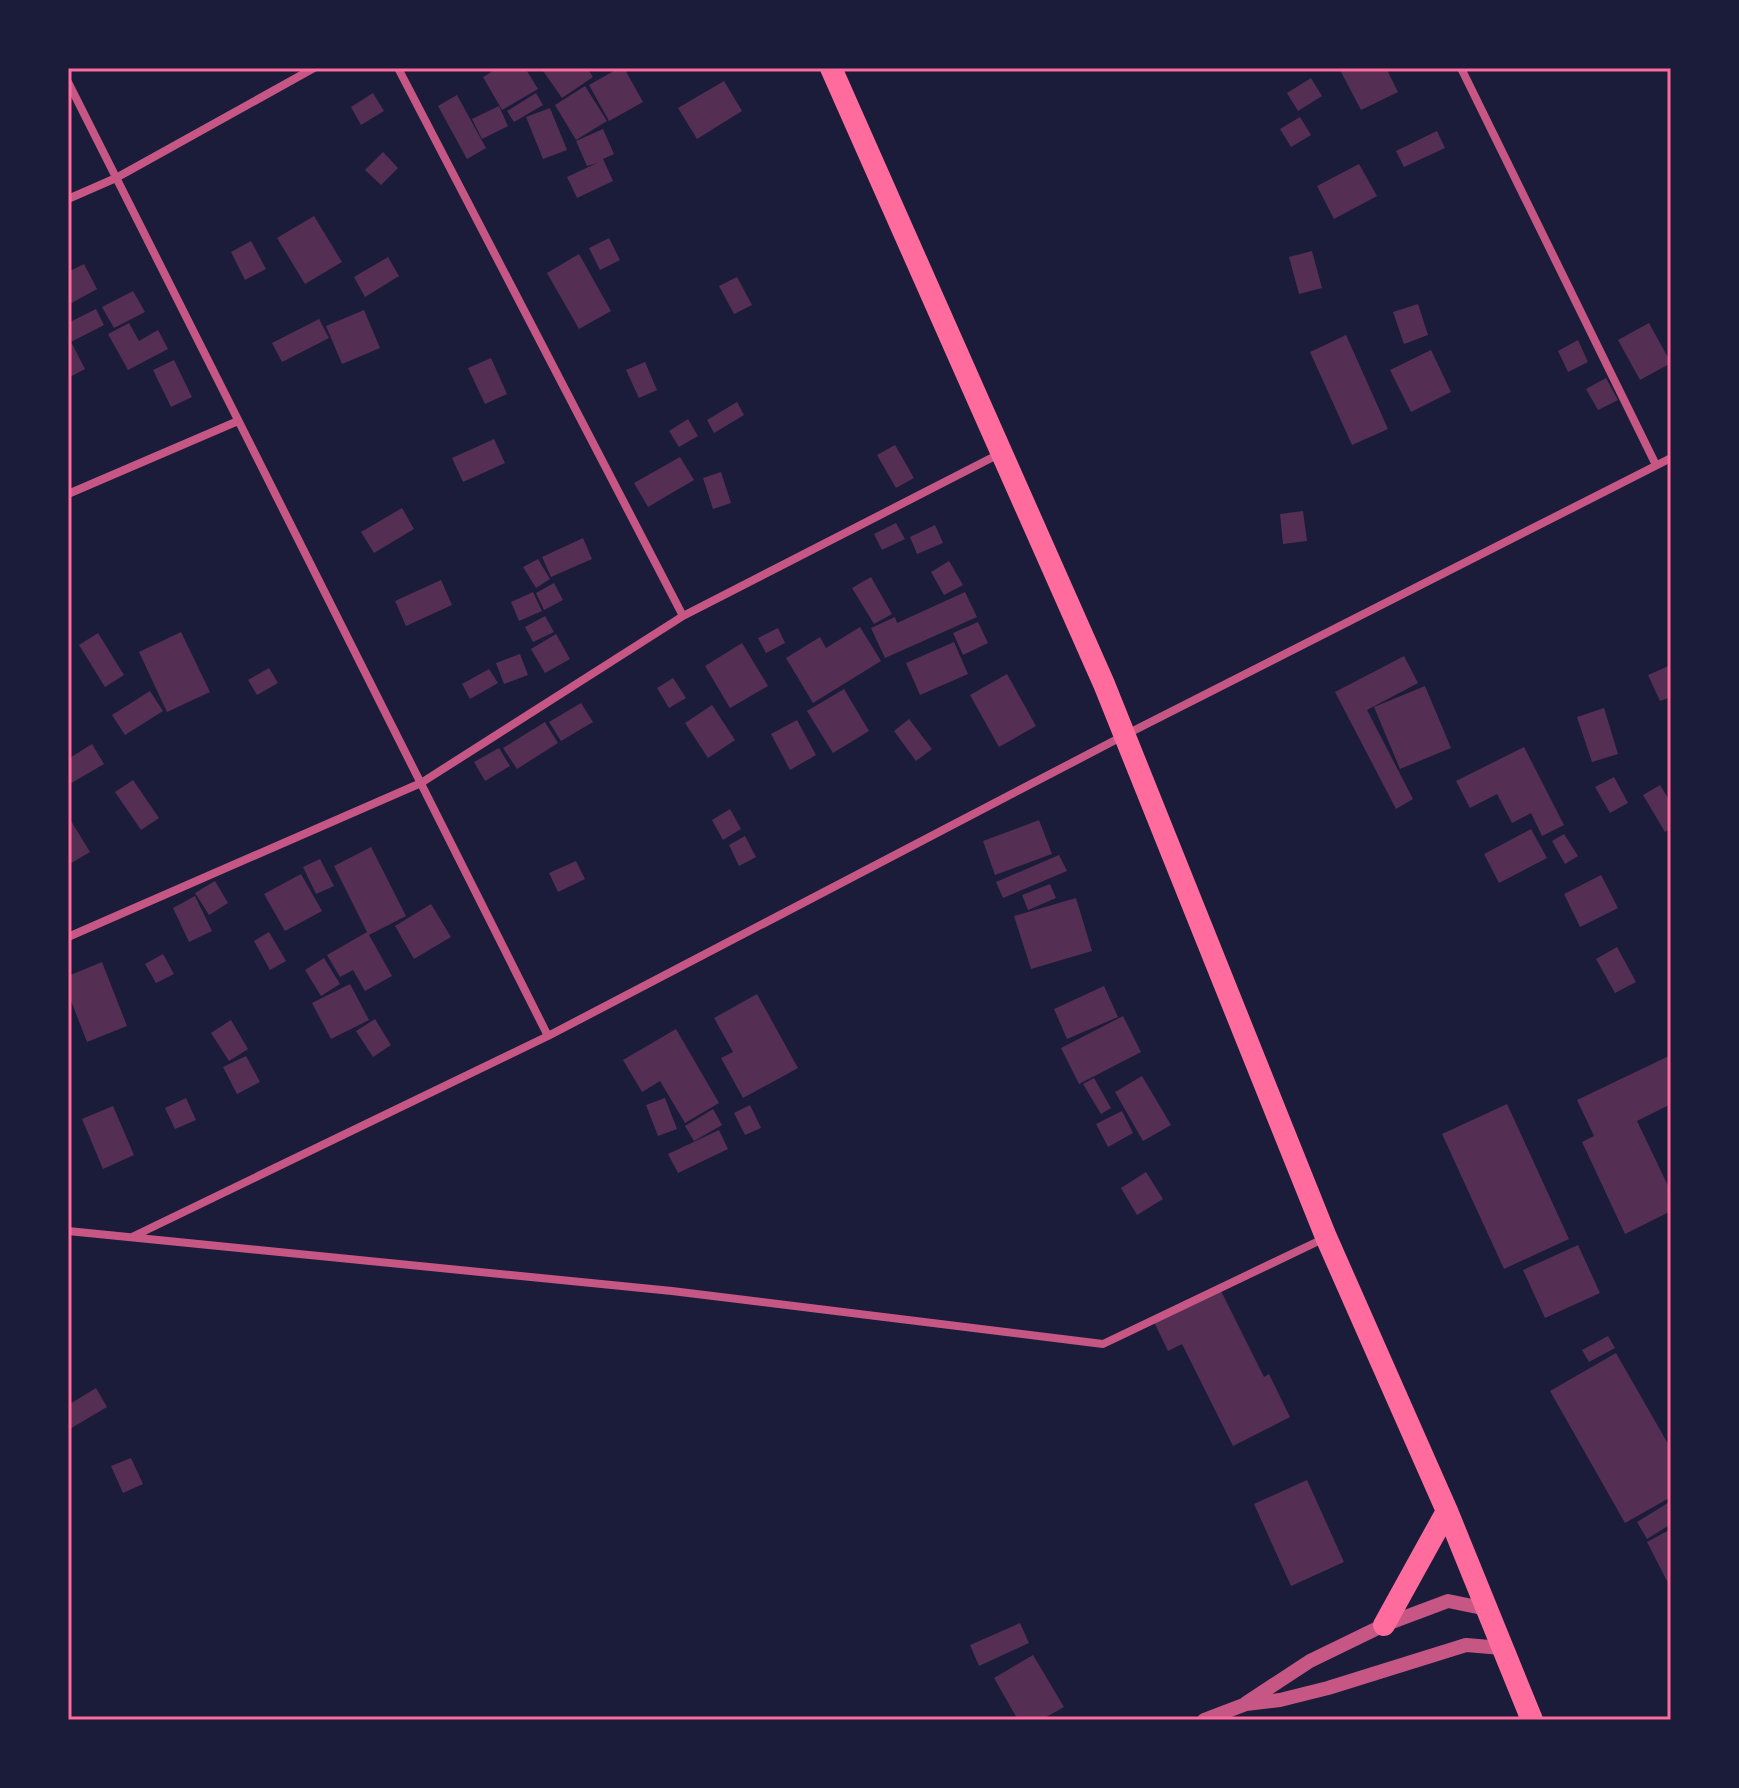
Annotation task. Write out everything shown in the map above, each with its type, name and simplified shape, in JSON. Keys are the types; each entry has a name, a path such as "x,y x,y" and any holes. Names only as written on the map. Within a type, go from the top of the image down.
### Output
{"highway":[{"path":"831,68 1125,735 1326,1237 1447,1511 1532,1720"},
{"path":"1384,1625 1447,1511"}],"street":[{"path":"68,199 116,178 314,68"},
{"path":"398,68 683,616"},
{"path":"1461,68 1656,465"},
{"path":"68,82 548,1036"},
{"path":"68,494 238,421"},
{"path":"68,937 421,783 683,616 1002,453"},
{"path":"132,1237 548,1036 1125,735 1671,458"},
{"path":"68,1231 672,1291 1103,1344 1326,1237"},
{"path":"1204,1720 1246,1704 1310,1661 1384,1625 1448,1601 1487,1609"},
{"path":"1246,1704 1280,1700 1328,1688 1466,1645 1502,1648"}],"building":[{"path":"498,68 525,68 538,89 502,110 483,77"},
{"path":"541,68 587,68 593,77 562,98"},
{"path":"624,68 643,102 609,121 589,85"},
{"path":"1386,68 1398,92 1361,110 1340,70"},
{"path":"1311,78 1322,96 1298,111 1287,93"},
{"path":"724,81 742,111 697,139 678,108"},
{"path":"585,86 607,121 576,140 555,105"},
{"path":"373,93 384,111 361,125 351,107"},
{"path":"536,93 543,105 514,122 507,111"},
{"path":"457,95 486,148 467,159 438,106"},
{"path":"499,106 508,126 482,139 472,119"},
{"path":"550,108 567,150 543,159 526,117"},
{"path":"1300,117 1311,135 1291,147 1280,129"},
{"path":"603,129 614,154 603,159 613,181 577,198 567,177 597,163 587,166 576,141"},
{"path":"1437,131 1445,148 1404,167 1396,151"},
{"path":"383,152 398,168 381,185 365,170"},
{"path":"1359,164 1377,196 1334,219 1317,186"},
{"path":"314,216 342,262 305,284 277,238"},
{"path":"609,238 620,260 600,270 589,248"},
{"path":"251,241 266,269 245,280 231,252"},
{"path":"1312,251 1322,288 1299,294 1289,257"},
{"path":"579,254 611,311 579,329 547,273"},
{"path":"388,257 399,276 365,297 354,277"},
{"path":"84,264 97,289 68,305 68,272"},
{"path":"737,277 752,305 734,314 719,286"},
{"path":"133,291 145,312 114,328 102,307"},
{"path":"1418,304 1428,335 1404,344 1393,312"},
{"path":"96,309 104,325 71,342 85,369 68,378 68,323"},
{"path":"364,310 380,348 342,364 326,326"},
{"path":"319,319 329,338 282,362 272,343"},
{"path":"129,323 139,341 158,330 168,349 128,370 108,334"},
{"path":"1649,323 1671,363 1640,380 1618,340"},
{"path":"1346,335 1388,429 1352,445 1310,352"},
{"path":"1578,340 1588,362 1568,372 1558,351"},
{"path":"1431,350 1451,392 1411,412 1390,370"},
{"path":"491,358 507,394 485,404 468,368"},
{"path":"174,360 192,397 171,407 153,370"},
{"path":"645,362 657,390 639,398 626,370"},
{"path":"1606,378 1618,400 1598,410 1586,389"},
{"path":"737,402 744,415 714,433 707,420"},
{"path":"688,419 698,436 679,447 669,431"},
{"path":"494,439 505,463 463,482 452,458"},
{"path":"895,445 914,478 896,488 877,455"},
{"path":"680,457 694,480 648,507 634,483"},
{"path":"721,472 731,503 713,509 703,478"},
{"path":"402,508 414,529 374,553 361,532"},
{"path":"1303,511 1307,541 1283,544 1280,514"},
{"path":"896,523 905,539 882,550 874,534"},
{"path":"935,525 943,543 917,554 910,537"},
{"path":"583,538 592,559 551,577 542,557"},
{"path":"538,559 550,579 536,588 523,567"},
{"path":"949,561 963,585 944,595 931,572"},
{"path":"871,577 892,614 874,624 852,588"},
{"path":"441,580 452,605 406,626 395,601"},
{"path":"554,583 563,600 544,610 536,593"},
{"path":"533,592 542,611 519,621 511,602"},
{"path":"965,592 977,617 885,658 871,628 895,617 897,623"},
{"path":"545,616 554,632 533,642 525,627"},
{"path":"978,622 988,643 963,655 953,633"},
{"path":"860,627 881,661 813,703 786,658 820,637 826,648"},
{"path":"778,628 785,643 766,653 758,638"},
{"path":"181,632 210,692 167,712 139,652"},
{"path":"98,633 124,675 105,687 79,645"},
{"path":"556,634 570,659 545,673 531,649"},
{"path":"954,642 968,674 920,695 906,663"},
{"path":"742,643 768,686 730,708 705,666"},
{"path":"520,654 528,675 504,684 496,663"},
{"path":"1404,656 1418,683 1367,710 1413,799 1396,809 1335,692"},
{"path":"1671,665 1671,697 1660,701 1648,675"},
{"path":"269,668 278,683 257,695 248,680"},
{"path":"489,669 498,683 470,699 462,684"},
{"path":"1007,674 1036,726 999,747 970,695"},
{"path":"673,678 686,698 669,708 657,688"},
{"path":"1425,686 1451,748 1400,769 1374,707"},
{"path":"844,689 869,731 833,753 807,711"},
{"path":"150,691 163,711 125,735 112,715"},
{"path":"581,703 593,722 561,741 549,722"},
{"path":"712,705 735,740 708,758 685,723"},
{"path":"1604,708 1618,754 1592,762 1577,717"},
{"path":"909,719 932,749 916,761 894,731"},
{"path":"797,720 816,755 790,770 771,734"},
{"path":"545,722 558,743 517,769 503,748"},
{"path":"92,744 104,764 68,785 68,759"},
{"path":"1524,747 1564,825 1542,836 1531,813 1512,823 1497,794 1470,808 1456,781"},
{"path":"499,748 510,766 485,781 474,762"},
{"path":"1614,777 1628,803 1610,813 1595,787"},
{"path":"133,780 159,818 141,830 115,792"},
{"path":"1660,785 1671,803 1671,828 1665,832 1643,795"},
{"path":"730,809 741,829 723,840 712,820"},
{"path":"68,816 90,852 68,865"},
{"path":"1039,820 1052,854 995,875 983,841"},
{"path":"1531,829 1547,858 1499,883 1484,854"},
{"path":"1564,834 1578,856 1565,864 1552,841"},
{"path":"745,836 756,857 739,866 729,845"},
{"path":"371,847 406,916 369,935 392,976 365,991 353,970 340,977 327,955 367,932 334,866"},
{"path":"1059,855 1067,871 1003,898 996,882"},
{"path":"320,859 334,886 316,894 303,867"},
{"path":"576,861 585,879 558,892 549,873"},
{"path":"301,874 322,911 285,931 264,894"},
{"path":"1601,875 1618,908 1580,927 1564,894"},
{"path":"215,881 228,903 209,915 195,893"},
{"path":"1050,884 1056,898 1028,910 1022,895"},
{"path":"195,896 212,931 189,942 173,908"},
{"path":"1076,898 1092,951 1031,969 1014,916"},
{"path":"431,904 451,937 414,959 395,926"},
{"path":"269,932 286,961 270,970 254,941"},
{"path":"1617,947 1636,982 1615,993 1596,959"},
{"path":"163,954 174,974 156,983 145,964"},
{"path":"324,958 340,984 321,996 305,970"},
{"path":"102,962 127,1026 87,1042 68,993 68,976"},
{"path":"350,984 369,1020 331,1039 312,1003"},
{"path":"1104,986 1118,1017 1067,1039 1054,1009"},
{"path":"757,994 798,1068 743,1098 721,1058 733,1052 714,1018"},
{"path":"1123,1016 1141,1052 1079,1084 1061,1048"},
{"path":"375,1019 391,1045 373,1057 356,1031"},
{"path":"231,1020 248,1049 229,1061 211,1033"},
{"path":"676,1029 719,1103 685,1123 660,1081 642,1092 623,1060"},
{"path":"1671,1055 1671,1104 1637,1121 1671,1192 1671,1211 1625,1234 1582,1142 1594,1136 1577,1100"},
{"path":"246,1056 260,1082 237,1094 223,1067"},
{"path":"1142,1076 1171,1125 1143,1141 1115,1092"},
{"path":"1094,1078 1111,1108 1101,1114 1083,1084"},
{"path":"186,1098 196,1120 175,1129 165,1108"},
{"path":"665,1098 677,1129 658,1136 646,1105"},
{"path":"1507,1104 1569,1239 1504,1269 1442,1134"},
{"path":"750,1105 761,1128 745,1135 734,1113"},
{"path":"113,1106 134,1155 103,1169 82,1119"},
{"path":"713,1109 722,1125 694,1141 685,1126"},
{"path":"1122,1111 1133,1133 1108,1147 1096,1124"},
{"path":"719,1130 728,1149 678,1173 668,1154"},
{"path":"1146,1172 1163,1199 1137,1215 1121,1188"},
{"path":"1578,1245 1600,1293 1545,1318 1523,1270"},
{"path":"1220,1289 1264,1377 1269,1374 1290,1417 1233,1446 1182,1344 1168,1351 1154,1322"},
{"path":"1608,1336 1615,1348 1589,1362 1582,1350"},
{"path":"1616,1353 1671,1449 1671,1497 1625,1523 1550,1391"},
{"path":"96,1388 107,1407 68,1430 68,1405"},
{"path":"131,1458 143,1484 123,1493 111,1466"},
{"path":"1307,1480 1344,1562 1291,1586 1254,1504"},
{"path":"1671,1501 1671,1524 1647,1539 1637,1522"},
{"path":"1671,1529 1671,1579 1667,1581 1647,1542"},
{"path":"1020,1623 1029,1643 979,1666 970,1645"},
{"path":"1033,1655 1064,1707 1041,1720 1018,1720 994,1678"}]}
